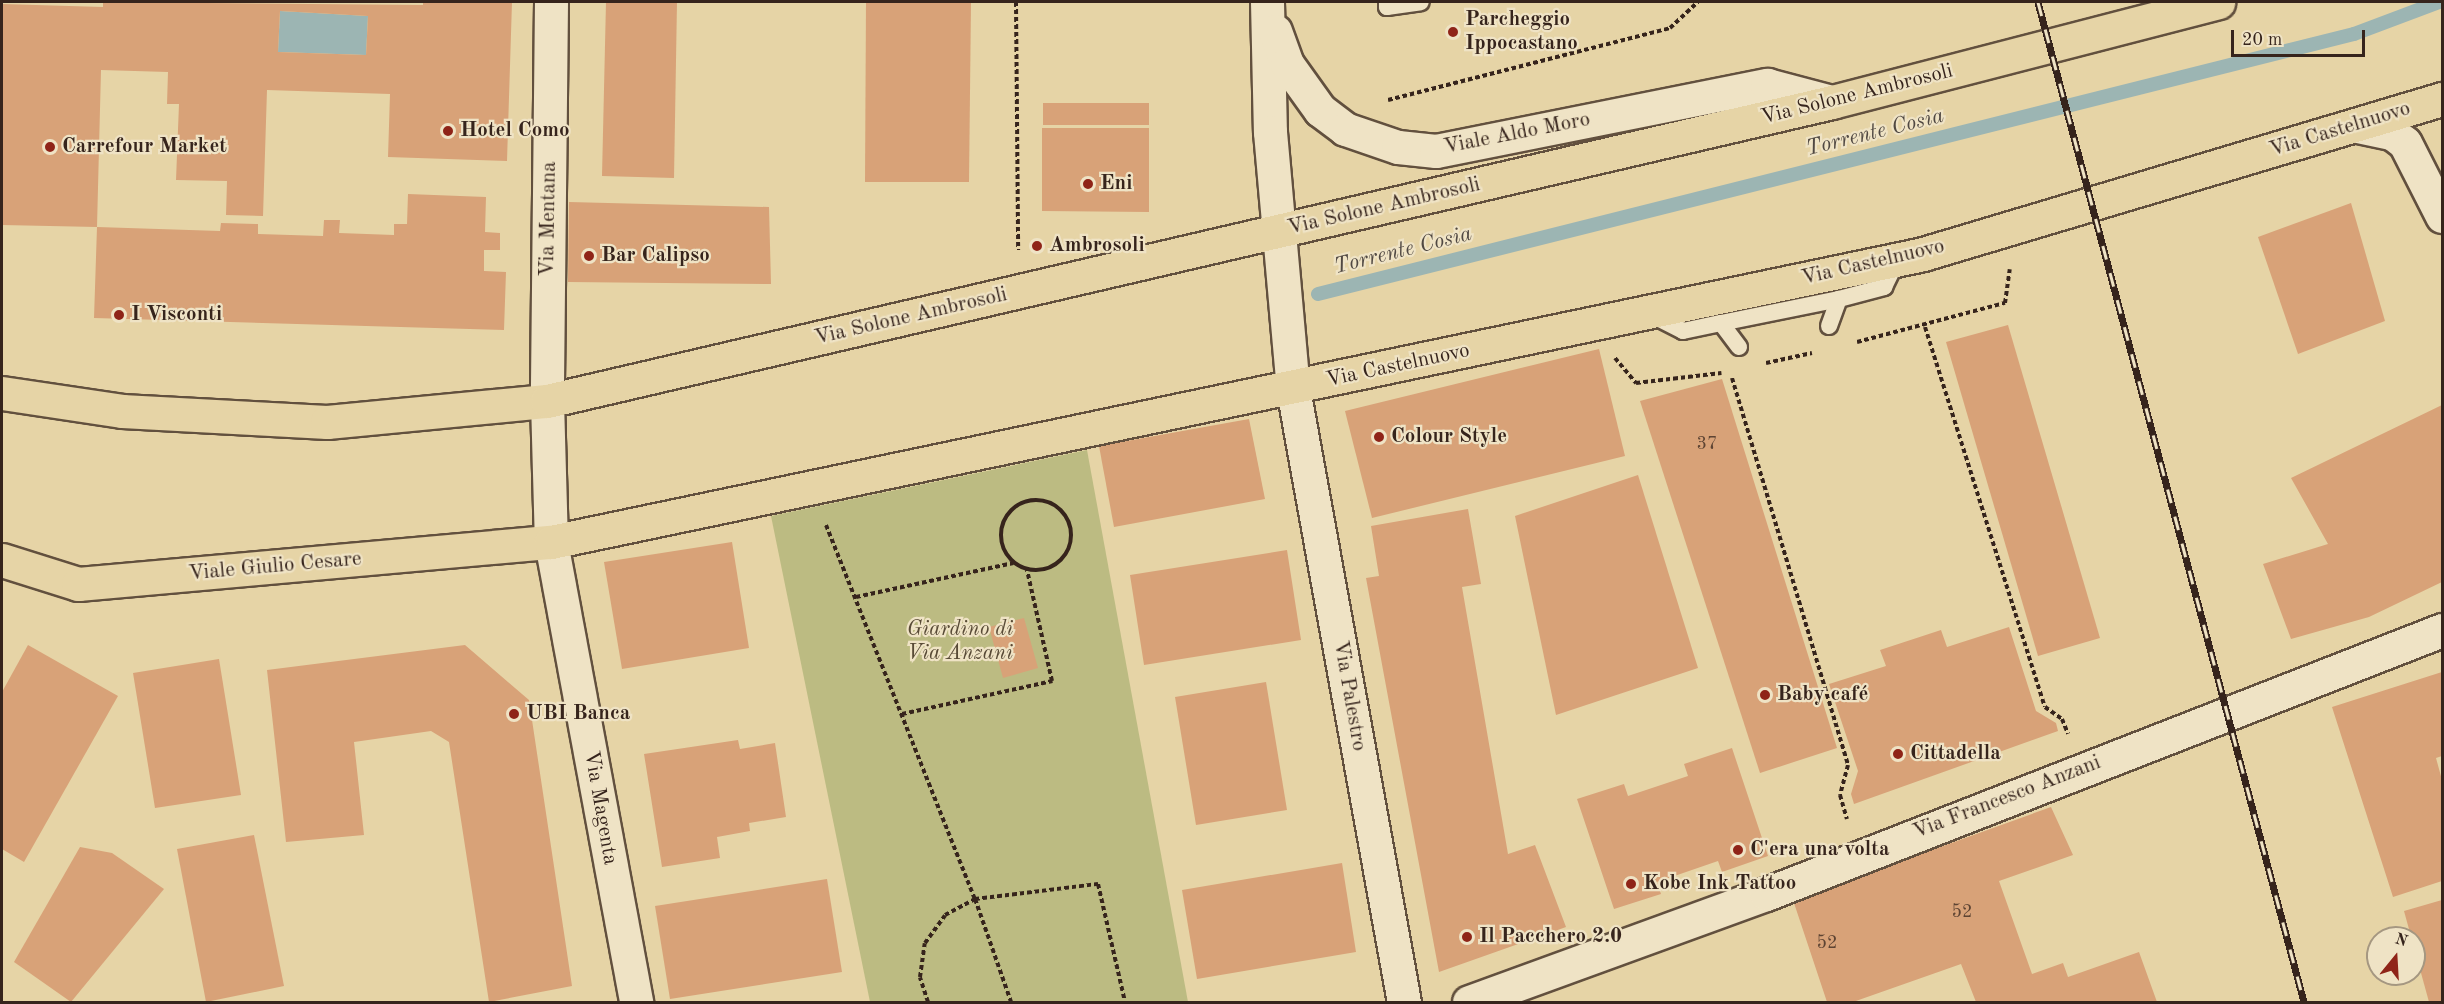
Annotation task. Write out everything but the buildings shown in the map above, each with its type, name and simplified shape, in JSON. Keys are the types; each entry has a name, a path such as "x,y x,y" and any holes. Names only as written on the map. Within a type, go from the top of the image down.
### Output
{"main road":[{"name":"Via Solone Ambrosoli","path":"547,401 1278,233 1832,102 2218,2"},
{"name":"Via Castelnuovo","path":"1293,388 1897,260 2358,126 2442,99"},
{"path":"551,542 1293,388"},
{"path":"2,393 122,411 327,423 547,401"},
{"name":"Viale Giulio Cesare","path":"2,560 78,584 551,542"}],"street":[{"name":"Via Mentana","path":"547,401 551,2"},
{"name":"Viale Aldo Moro","path":"1267,6 1287,64 1304,93 1345,129 1398,147 1436,151 1767,85 1832,102"},
{"name":"Viale Aldo Moro","path":"1267,6 1270,132 1289,350"},
{"path":"2358,126 2392,133 2404,143 2442,216"},
{"name":"Via Palestro","path":"1289,350 1293,388 1404,1002"},
{"path":"547,401 551,542"},
{"name":"Via Magenta","path":"551,542 636,1002"},
{"name":"Via Francesco Anzani","path":"1469,1002 1766,894 1858,855 2442,630"}],"lane":[{"path":"1387,2 1387,7 1421,2"},
{"path":"1649,313 1683,331 1839,299 1884,287 1897,260"},
{"path":"1829,326 1839,299"},
{"path":"1721,323 1739,347"}],"path":[{"path":"1016,2 1019,292"},
{"path":"1345,129 1380,102 1670,28 1698,2"},
{"path":"1925,327 2045,706 2062,719 2081,769"},
{"path":"1730,372 1848,765 1840,795 1858,855"},
{"path":"812,488 975,899 1011,1002"},
{"path":"1027,499 1053,501 1071,520 1071,547 1053,567 1028,570 1013,563 1000,540 1005,515 1027,499"},
{"path":"855,597 1013,563"},
{"path":"902,714 1052,681 1028,570"},
{"path":"928,1002 920,977 925,943 945,915 975,899 1098,884 1125,1002"}],"green space":[{"name":"Giardino di Via Anzani","path":"1087,450 1188,1002 870,1002 771,516"}],"water":[{"path":"280,11 368,16 366,55 278,52"}],"waterway":[{"name":"Torrente Cosia","path":"1318,294 2354,34 2439,2"}],"railway":[{"path":"2038,2 2304,1002"}],"place":[{"name":"Parcheggio Ippocastano","path":"1453,32"},
{"name":"Hotel Como","path":"448,131"},
{"name":"Carrefour Market","path":"50,147"},
{"name":"Eni","path":"1088,184"},
{"name":"Ambrosoli","path":"1037,246"},
{"name":"Bar Calipso","path":"589,256"},
{"name":"I Visconti","path":"119,315"},
{"name":"Colour Style","path":"1379,437"},
{"name":"Baby café","path":"1765,695"},
{"name":"UBI Banca","path":"514,714"},
{"name":"Cittadella","path":"1898,754"},
{"name":"C'era una volta","path":"1738,850"},
{"name":"Kobe Ink Tattoo","path":"1631,884"},
{"name":"Il Pacchero 2.0","path":"1467,937"}]}
